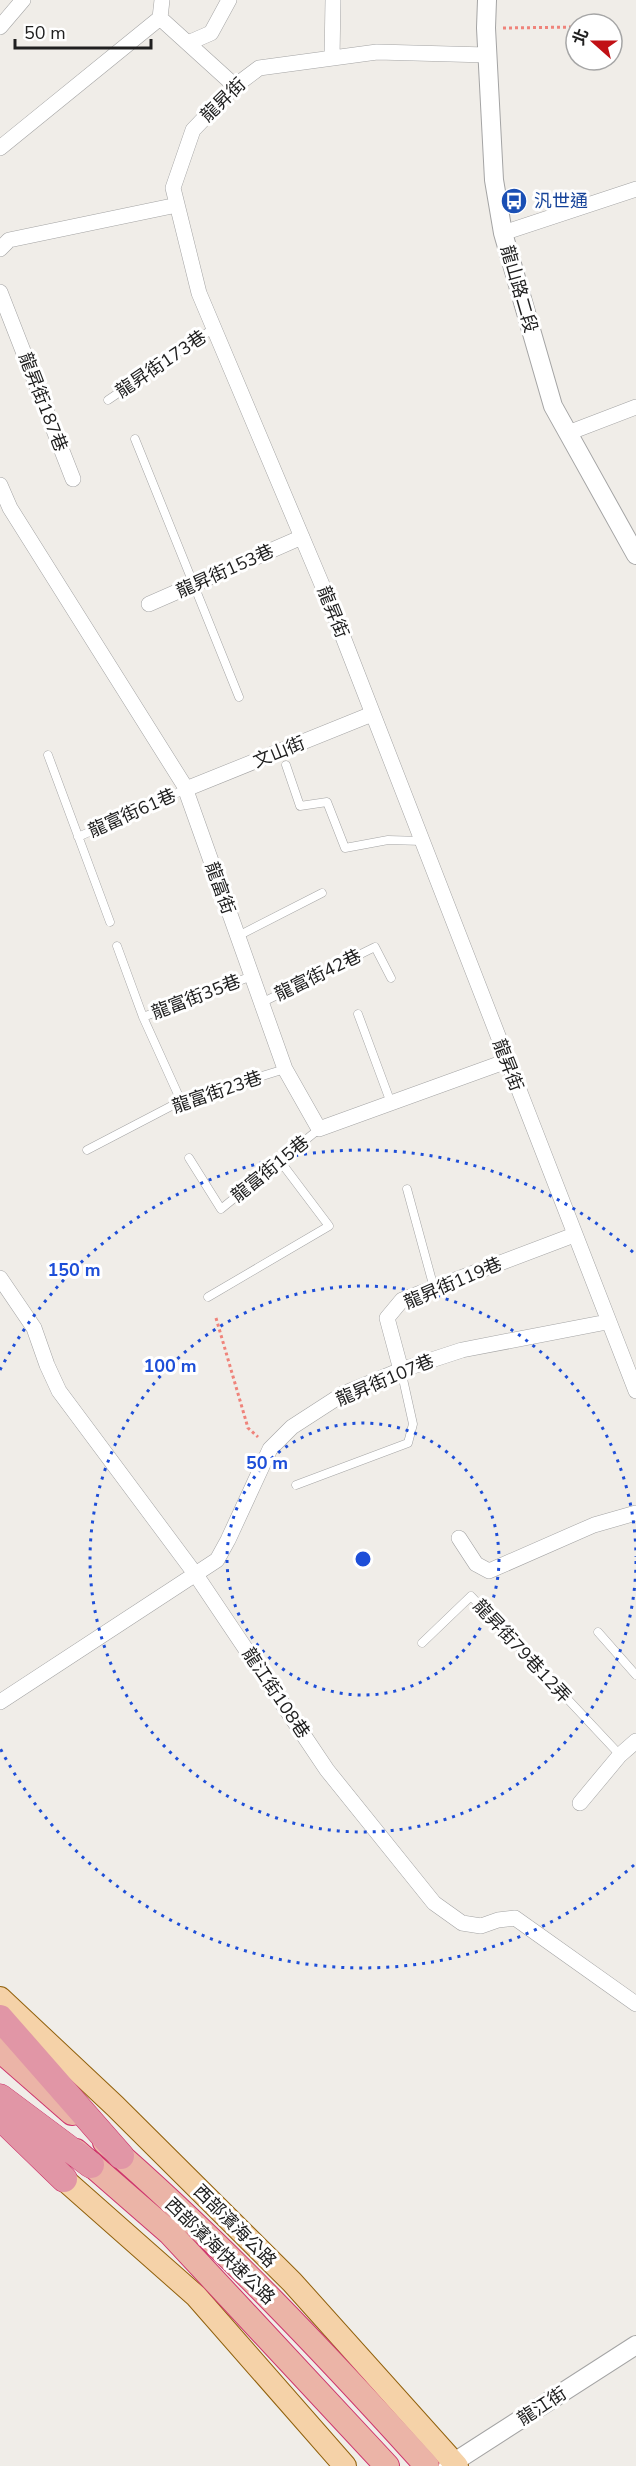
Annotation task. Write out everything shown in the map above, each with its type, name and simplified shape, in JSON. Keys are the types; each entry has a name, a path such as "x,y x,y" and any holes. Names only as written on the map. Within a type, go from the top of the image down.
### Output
{"highway":[{"path":"0,2018 122,2156"},
{"name":"西部濱海快速公路","path":"0,2050 122,2156 188,2218 323,2351 427,2466"},
{"name":"西部濱海快速公路","path":"0,2084 170,2233 387,2466"},
{"path":"0,2097 91,2165"},
{"path":"0,2117 64,2179"}],"main road":[{"name":"西部濱海公路","path":"0,1998 115,2106 292,2282 453,2465"},
{"path":"0,2126 64,2179 196,2296 345,2466"}],"street":[{"path":"0,27 23,0"},
{"path":"0,148 160,18 162,0"},
{"path":"188,44 210,33 229,0"},
{"path":"332,58 333,0"},
{"name":"龍山路二段","path":"487,0 487,55 494,180 503,233 553,406 636,555"},
{"path":"160,18 235,86"},
{"name":"龍昇街","path":"487,55 377,52 260,68 235,86 193,130 173,189 199,293 302,537 607,1322 636,1391"},
{"path":"503,233 634,195"},
{"path":"0,249 9,240 177,205"},
{"name":"龍昇街187巷","path":"0,292 73,479"},
{"path":"568,433 636,407"},
{"name":"龍富街","path":"0,485 10,508 186,789 285,1069 319,1129"},
{"name":"龍昇街153巷","path":"149,604 302,537"},
{"name":"文山街","path":"186,789 372,714"},
{"path":"319,1129 507,1061"},
{"name":"龍昇街119巷","path":"400,1370 387,1318 402,1300 574,1235"},
{"name":"龍江街108巷","path":"0,1278 34,1328 59,1391 196,1575 327,1770 434,1903 462,1923 482,1926 498,1920 515,1918 636,2004"},
{"name":"龍昇街107巷","path":"0,1702 216,1560 228,1540 270,1449 292,1427 343,1394 400,1370 462,1350 607,1322"},
{"path":"459,1538 476,1564 489,1571 594,1525 636,1513"},
{"path":"580,1803 620,1755 636,1741"},
{"name":"龍江街","path":"453,2465 636,2345"}],"lane":[{"name":"龍昇街173巷","path":"108,400 214,328"},
{"path":"135,439 239,697"},
{"path":"48,755 110,922"},
{"path":"286,765 300,806 327,802 345,848 388,840 422,841"},
{"name":"龍富街61巷","path":"78,837 186,789"},
{"path":"238,936 322,893"},
{"name":"龍富街35巷","path":"117,946 143,1017 252,976"},
{"name":"龍富街42巷","path":"261,1003 375,947 391,978"},
{"path":"358,1014 391,1103"},
{"path":"143,1017 181,1101"},
{"name":"龍富街23巷","path":"87,1150 181,1101 285,1069"},
{"name":"龍富街15巷","path":"189,1158 221,1209 319,1129"},
{"path":"208,1297 329,1226 280,1161"},
{"path":"407,1189 434,1288"},
{"path":"624,1359 636,1369"},
{"path":"296,1485 408,1443 413,1424 400,1370"},
{"name":"龍昇街79巷12弄","path":"422,1643 471,1596 620,1755"},
{"path":"598,1632 636,1676"}],"path":[{"path":"486,28 564,27"},
{"path":"216,1318 248,1428 270,1449"}],"place":[{"name":"汎世通","path":"514,201"}]}
